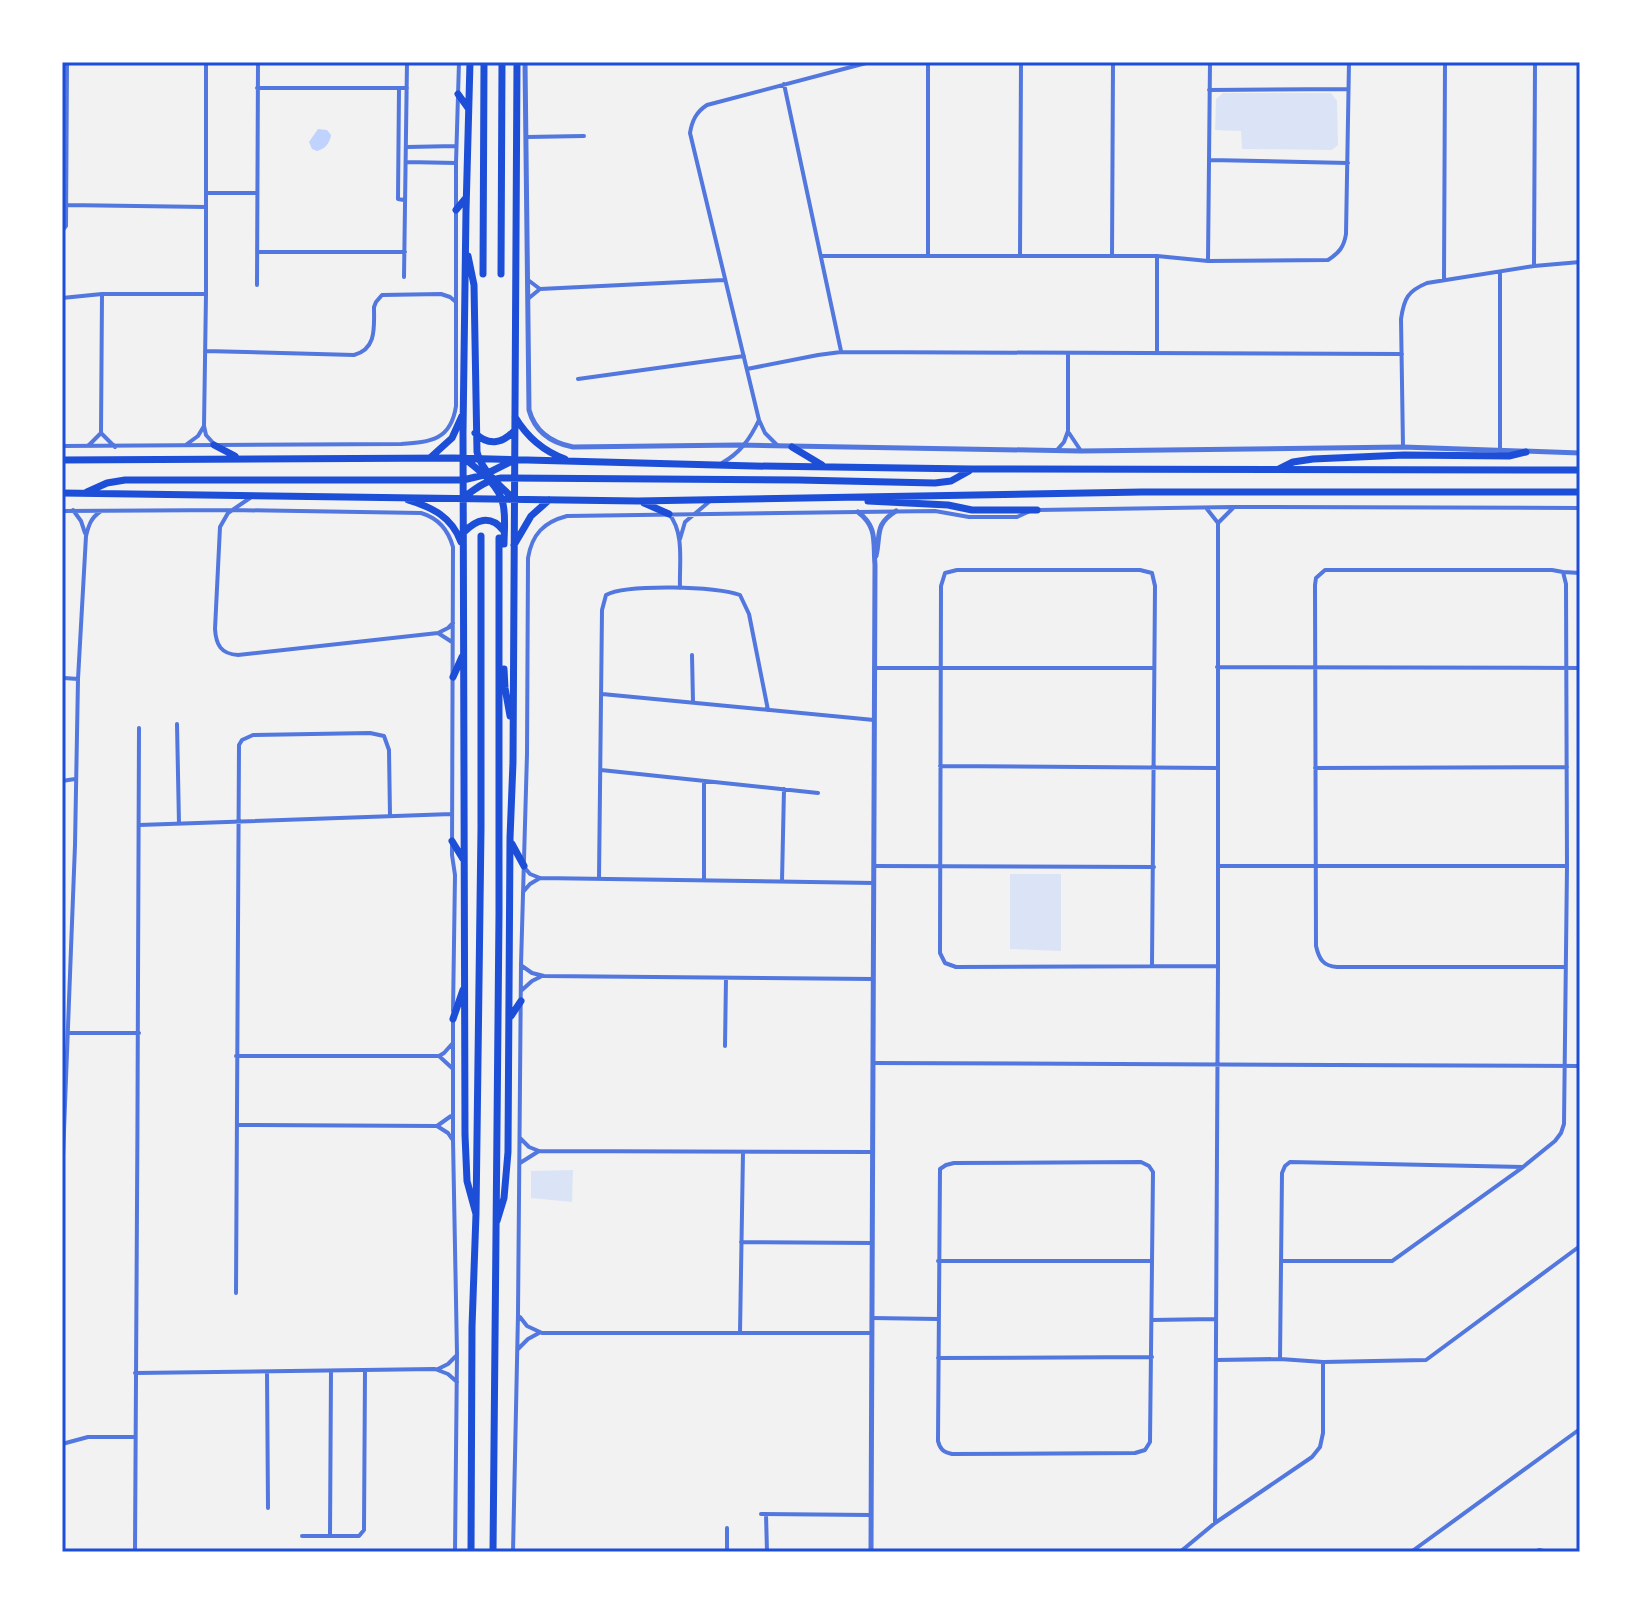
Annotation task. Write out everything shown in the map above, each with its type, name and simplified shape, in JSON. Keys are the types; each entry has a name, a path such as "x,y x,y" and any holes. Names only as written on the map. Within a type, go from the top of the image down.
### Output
{"main road":[{"path":"470,62 463,411 465,1158 469,1192 476,1214"},
{"path":"483,274 484,62"},
{"path":"501,274 502,62"},
{"path":"497,1221 507,1175 517,62"},
{"path":"458,94 469,109"},
{"path":"456,210 466,197"},
{"path":"466,246 474,285 475,433 478,459 503,506 493,1552"},
{"path":"430,458 452,438 463,411"},
{"path":"515,417 544,449 571,462"},
{"path":"475,433 488,442 495,442 503,440 515,429"},
{"path":"214,445 241,459"},
{"path":"792,447 824,466"},
{"path":"1276,470 1293,462 1313,459 1404,455 1509,456 1526,452"},
{"path":"463,458 514,499"},
{"path":"62,460 463,458 972,469 1580,470"},
{"path":"464,497 514,460"},
{"path":"85,493 107,483 125,480 463,480 489,477 935,483 951,481 972,469"},
{"path":"62,493 638,501 1142,492 1580,492"},
{"path":"398,497 434,509 445,517 459,535 464,559"},
{"path":"854,497 881,503 948,505 972,510 1037,510"},
{"path":"513,547 531,516 549,500"},
{"path":"638,501 669,514"},
{"path":"464,532 477,521 493,521 499,526 504,678 513,722"},
{"path":"471,1552 481,828 481,536"},
{"path":"453,677 464,652"},
{"path":"510,838 524,866"},
{"path":"452,841 464,862"},
{"path":"453,1019 465,984"},
{"path":"509,1022 521,996"}],"street":[{"path":"62,231 66,226 67,62"},
{"path":"206,62 204,426 206,435 214,445"},
{"path":"257,285 258,62"},
{"path":"404,277 407,62"},
{"path":"62,446 401,444 431,441 443,434 455,416 456,406 459,62"},
{"path":"525,62 528,401 534,423 550,440 560,444 573,447 779,446 1081,451 1403,447 1580,453"},
{"path":"779,446 765,433 759,420 690,133 691,125 707,105 846,65 870,62"},
{"path":"928,62 928,255"},
{"path":"1020,255 1021,62"},
{"path":"1112,256 1113,62"},
{"path":"1208,261 1210,62"},
{"path":"822,256 1157,256 1208,261 1328,260 1340,251 1346,234 1349,62"},
{"path":"1444,280 1445,62"},
{"path":"1534,266 1535,62"},
{"path":"784,84 841,352"},
{"path":"257,88 407,88"},
{"path":"399,88 398,199 405,200"},
{"path":"1209,90 1348,89"},
{"path":"516,119 527,137"},
{"path":"527,137 584,136"},
{"path":"406,147 456,146"},
{"path":"1209,160 1348,163"},
{"path":"407,162 456,163"},
{"path":"206,193 257,193"},
{"path":"66,205 206,207"},
{"path":"257,252 405,252"},
{"path":"1157,256 1157,353"},
{"path":"1403,447 1401,319 1408,294 1427,283 1580,262"},
{"path":"1500,272 1500,451"},
{"path":"528,280 540,289"},
{"path":"516,312 540,289 724,280"},
{"path":"205,351 354,355 371,344 374,307 382,295 441,294 450,291 456,281"},
{"path":"62,298 102,294 206,294"},
{"path":"88,446 101,433 102,294"},
{"path":"441,294 456,303"},
{"path":"747,369 841,352 1402,354"},
{"path":"1057,450 1068,431 1068,353"},
{"path":"578,379 744,356"},
{"path":"719,465 744,446 759,420"},
{"path":"185,445 198,436 204,426"},
{"path":"1068,431 1081,451"},
{"path":"101,433 115,447"},
{"path":"253,496 224,517 220,527 215,629 215,640 220,649 238,655 438,633 453,623"},
{"path":"679,541 685,522 712,500"},
{"path":"1206,507 1218,523 1215,1523"},
{"path":"513,1552 528,558 540,528 567,516 669,514 935,511 969,517 1013,517 1037,510 1206,507 1580,508"},
{"path":"1218,523 1233,507"},
{"path":"73,510 86,536"},
{"path":"211,510 220,527"},
{"path":"62,511 421,513 432,516 450,535 453,547 452,841 455,875 455,1552"},
{"path":"62,1182 78,679 86,536 89,523 101,511"},
{"path":"875,565 881,524 896,511"},
{"path":"858,512 869,520 872,527 875,565 871,1552"},
{"path":"669,514 676,522 679,541 680,588"},
{"path":"1152,966 1155,586 1152,573 1140,570 957,570 945,573 941,586 939,867 940,953 945,963 950,966 1152,966 1218,966"},
{"path":"1565,967 1329,966 1322,962 1316,946 1315,585 1316,578 1325,570 1552,570 1580,573"},
{"path":"1281,1261 1392,1261 1523,1167 1561,1133 1564,1124 1565,1066 1568,668 1563,572"},
{"path":"599,879 602,610 606,595 622,589 680,588 723,590 740,595 749,614 768,710"},
{"path":"438,633 453,643"},
{"path":"692,655 693,702"},
{"path":"1217,667 1580,668"},
{"path":"874,668 1154,668"},
{"path":"64,678 78,679"},
{"path":"602,694 874,720"},
{"path":"177,724 179,824"},
{"path":"135,1552 139,728"},
{"path":"236,1293 239,745 253,735 370,733 384,736 389,750 390,816"},
{"path":"940,766 1217,768"},
{"path":"1315,768 1567,767"},
{"path":"601,770 818,793"},
{"path":"62,781 75,779"},
{"path":"704,781 704,880"},
{"path":"782,881 784,789"},
{"path":"139,825 453,814"},
{"path":"524,866 530,874 540,878 874,883"},
{"path":"874,866 1154,867"},
{"path":"1218,866 1567,866"},
{"path":"523,892 540,878"},
{"path":"521,965 532,973 544,976 873,979"},
{"path":"521,996 532,981 544,976"},
{"path":"725,1046 726,978"},
{"path":"68,1033 139,1033"},
{"path":"236,1056 439,1056 453,1043"},
{"path":"439,1056 453,1069"},
{"path":"873,1063 1580,1066"},
{"path":"237,1125 437,1126 453,1114"},
{"path":"437,1126 453,1140"},
{"path":"519,1137 539,1151 873,1152"},
{"path":"518,1165 539,1151"},
{"path":"740,1333 743,1152"},
{"path":"1141,1162 1153,1172 1152,1261 1150,1442 1145,1450 1135,1453 952,1454 940,1447 940,1169 946,1165 1141,1162"},
{"path":"1280,1359 1282,1173 1290,1162 1523,1167"},
{"path":"741,1242 872,1243"},
{"path":"1215,1360 1426,1360 1580,1246"},
{"path":"938,1261 1152,1261"},
{"path":"518,1314 527,1326 542,1333"},
{"path":"872,1318 938,1319"},
{"path":"1152,1320 1215,1319"},
{"path":"517,1350 528,1339 542,1333 872,1333"},
{"path":"135,1373 435,1369 448,1364 457,1354"},
{"path":"938,1358 1152,1357"},
{"path":"1180,1552 1215,1523 1312,1457 1320,1447 1323,1433 1323,1362"},
{"path":"435,1369 457,1382"},
{"path":"302,1536 359,1536 364,1530 365,1370"},
{"path":"330,1536 331,1371"},
{"path":"267,1372 268,1508"},
{"path":"1411,1552 1577,1431 1580,1440"},
{"path":"62,1444 88,1437 135,1437"},
{"path":"767,1552 764,1514 871,1515"},
{"path":"727,1528 727,1552"},
{"path":"1534,1552 1548,1552"}],"shaded area":[{"path":"1223,93 1331,93 1337,101 1338,145 1332,150 1242,149 1241,131 1215,130 1216,99"},
{"path":"1010,874 1061,874 1061,951 1010,949"},
{"path":"573,1170 572,1202 531,1198 531,1171"}],"water":[{"path":"318,129 327,130 331,135 327,145 317,151 312,149 309,142"}]}
